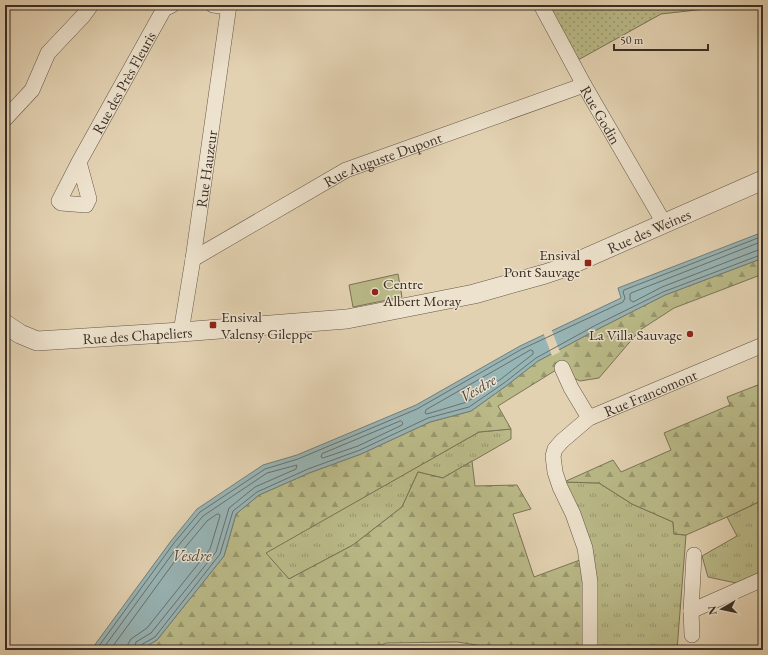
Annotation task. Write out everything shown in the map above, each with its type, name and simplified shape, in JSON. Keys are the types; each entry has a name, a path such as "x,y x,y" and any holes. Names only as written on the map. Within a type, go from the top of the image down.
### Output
{"street":[{"path":"5,119 32,90 48,53 83,16 91,5"},
{"name":"Rue des Près Fleuris","path":"78,162 164,9 172,5"},
{"path":"213,5 229,6"},
{"name":"Rue Godin","path":"541,5 584,85 664,223"},
{"name":"Rue Hauzeur","path":"181,332 193,259 229,6"},
{"name":"Rue Auguste Dupont","path":"193,259 346,170 584,85"},
{"name":"Rue des Weines","path":"486,290 533,278 562,268 763,180"},
{"name":"Rue des Chapeliers","path":"5,324 20,334 37,342 181,332 347,319 486,290"},
{"name":"Rue Francomont","path":"562,368 571,388 589,418 763,345"},
{"path":"589,418 562,441 555,449 553,456 555,472 560,487 573,514 585,548 590,582 590,650"},
{"path":"692,635 691,611 694,554"},
{"path":"691,611 763,579"}],"green space":[{"path":"548,5 741,5 661,14 578,60"},
{"path":"763,258 763,274 674,308 640,330 599,378 580,381 556,370 498,406 511,429 479,432 266,553 289,579 353,545 402,507 418,472 443,478 472,461 475,486 517,485 531,509 513,514 534,577 580,560 588,571 588,650 509,650 457,642 386,643 371,650 140,650 157,640 224,556 236,514 259,495 309,473 361,454 430,422 471,411 538,361 598,329 665,295"},
{"name":"Centre Albert Moray","path":"398,274 402,297 353,307 349,285"},
{"path":"763,383 763,500 686,535 674,534 673,522 632,504 599,483 564,482 613,460 621,472 671,450 664,433 730,405 727,397"},
{"path":"511,429 511,439 443,478 418,472 402,507 353,545 289,579 265,553 479,432"},
{"path":"564,482 599,483 632,504 673,522 674,534 686,535 677,650 593,650 593,552"},
{"path":"763,500 763,571 736,583 708,577 702,556 737,536 727,517"}],"water":[{"name":"Vesdre","path":"763,232 763,258 665,295 598,329 538,361 471,411 430,422 361,454 309,473 259,495 236,514 224,556 157,640 140,650 91,650 171,541 197,509 263,465 297,455 416,405 520,346 621,298 618,288"}],"pier":[{"path":"551,328 560,352 552,356 543,332"}],"place":[{"name":"Ensival Pont Sauvage","path":"588,263"},
{"name":"Centre Albert Moray","path":"375,292"},
{"name":"Ensival Valensy Gileppe","path":"213,325"},
{"name":"La Villa Sauvage","path":"690,334"}]}
